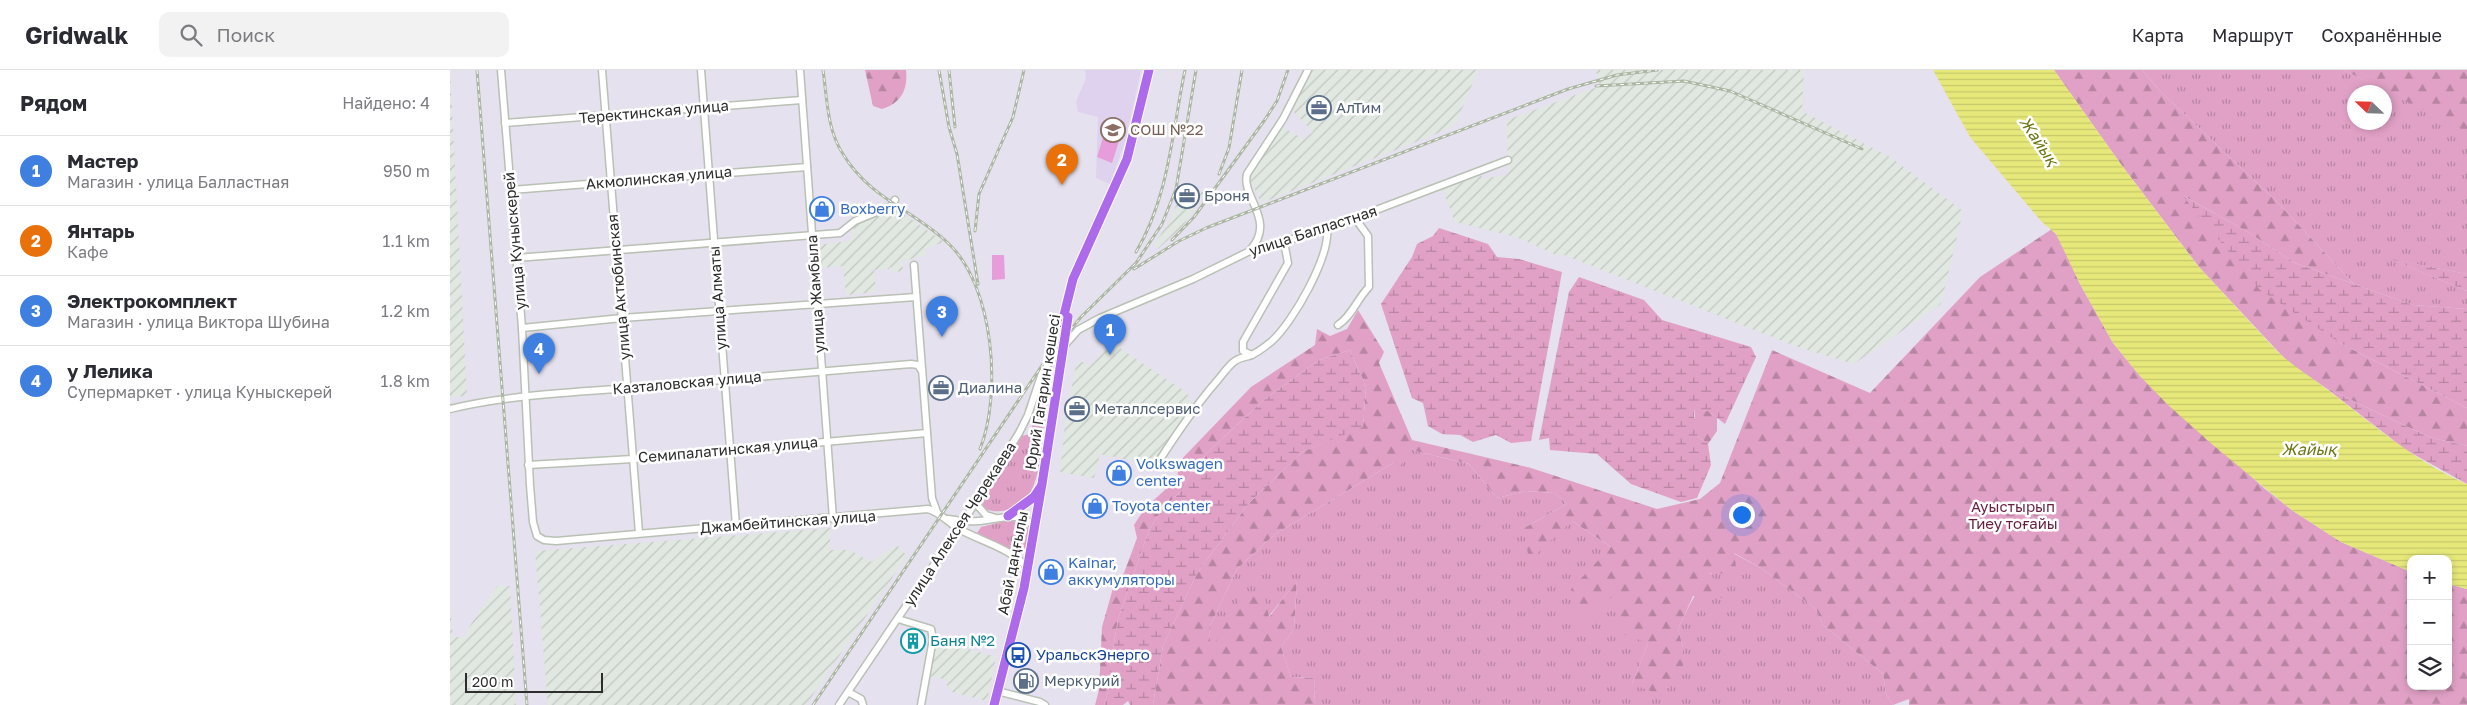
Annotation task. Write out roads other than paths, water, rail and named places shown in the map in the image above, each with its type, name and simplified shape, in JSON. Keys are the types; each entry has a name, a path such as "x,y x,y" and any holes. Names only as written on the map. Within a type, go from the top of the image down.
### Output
{"main road":[{"name":"Юрий Гагарин көшесі","path":"1042,484 1065,320 1074,279 1127,159 1149,70"},
{"name":"Юрий Гагарин көшесі","path":"1065,320 1078,282 1131,160 1154,70"},
{"path":"1008,516 1034,497 1042,484"},
{"name":"Абай даңғылы","path":"994,705 1028,569 1042,484"}],"street":[{"name":"улица Куныскерей","path":"501,70 522,328 528,465 534,531"},
{"name":"улица Актюбинская","path":"602,70 639,533"},
{"name":"улица Алматы","path":"701,70 736,526"},
{"name":"улица Жамбыла","path":"800,70 833,518"},
{"path":"1240,256 1256,242 1260,226 1257,208 1247,183 1247,174 1283,119 1308,70"},
{"name":"Теректинская улица","path":"505,123 802,100"},
{"name":"улица Балластная","path":"1070,337 1100,318 1141,303 1258,247 1284,242 1355,218 1508,160"},
{"name":"Акмолинская улица","path":"511,190 806,167"},
{"path":"516,258 840,232 855,221 891,206 895,200"},
{"path":"1338,325 1347,320 1361,295 1368,287 1368,236 1355,218"},
{"path":"1160,461 1206,393 1236,360 1252,355 1272,341 1288,322 1299,306 1324,254 1328,237 1327,227"},
{"path":"1252,355 1243,351 1243,342 1288,263 1284,242"},
{"path":"914,266 932,498 937,512"},
{"path":"522,328 622,318 916,297"},
{"name":"улица Алексея Черекаева","path":"839,705 963,522 1024,425 1043,370 1070,337"},
{"name":"Казталовская улица","path":"450,409 525,396 724,379 911,364 918,366 922,370"},
{"name":"Семипалатинская улица","path":"528,465 927,433"},
{"path":"979,495 978,506 981,511 997,518"},
{"name":"Джамбейтинская улица","path":"534,531 537,536 548,541 920,510 937,512 958,529 1015,557 1028,569"},
{"path":"948,519 963,522 1008,516 1026,520 1035,527"},
{"path":"898,619 930,629 933,639 921,705"},
{"path":"997,691 1045,705"},
{"path":"848,692 861,699 863,705"}],"water":[{"name":"Жайық","path":"1933,70 2054,70 2120,163 2198,266 2276,350 2412,454 2467,484 2467,589 2452,585 2452,555 2407,555 2407,570 2341,542 2293,511 2168,405 2140,376 2113,343 2080,284 2056,234 2041,221 1970,137"}],"railway":[{"path":"477,70 527,705"},
{"path":"823,70 828,114 834,135 843,154 866,182 936,232 949,244 964,263 976,286 990,342 992,371 991,400 987,426 980,449"},
{"path":"939,70 949,127 957,154 978,284"},
{"path":"949,70 955,127"},
{"path":"975,231 979,194 1013,117 1024,70"},
{"path":"1136,252 1147,231 1163,187 1185,70"},
{"path":"813,705 1047,358 1081,317 1136,263 1162,224 1176,189 1196,70"},
{"path":"1219,174 1229,148 1242,70"},
{"path":"1172,240 1194,217 1264,121 1277,101 1288,70"},
{"path":"1134,269 1179,241 1206,228 1568,89 1617,75 1657,70"},
{"path":"1596,86 1684,81 1730,91 1862,149"}],"place":[{"name":"АлТим","path":"1319,108"},
{"name":"СОШ №22","path":"1113,130"},
{"name":"Янтарь","path":"1062,185"},
{"name":"Броня","path":"1187,196"},
{"name":"Boxberry","path":"822,209"},
{"name":"Электрокомплект","path":"942,337"},
{"name":"Мастер","path":"1110,355"},
{"name":"у Лелика","path":"539,374"},
{"name":"Диалина","path":"941,388"},
{"name":"Металлсервис","path":"1077,409"},
{"name":"Volkswagen center","path":"1119,473"},
{"name":"Toyota center","path":"1095,506"},
{"name":"Kainar, аккумуляторы","path":"1051,572"},
{"name":"Баня №2","path":"913,641"},
{"name":"УральскЭнерго","path":"1018,655"},
{"name":"Меркурий","path":"1026,681"}],"park label":[{"name":"Ауыстырып Тиеу тоғайы","path":"2013,516"}]}
